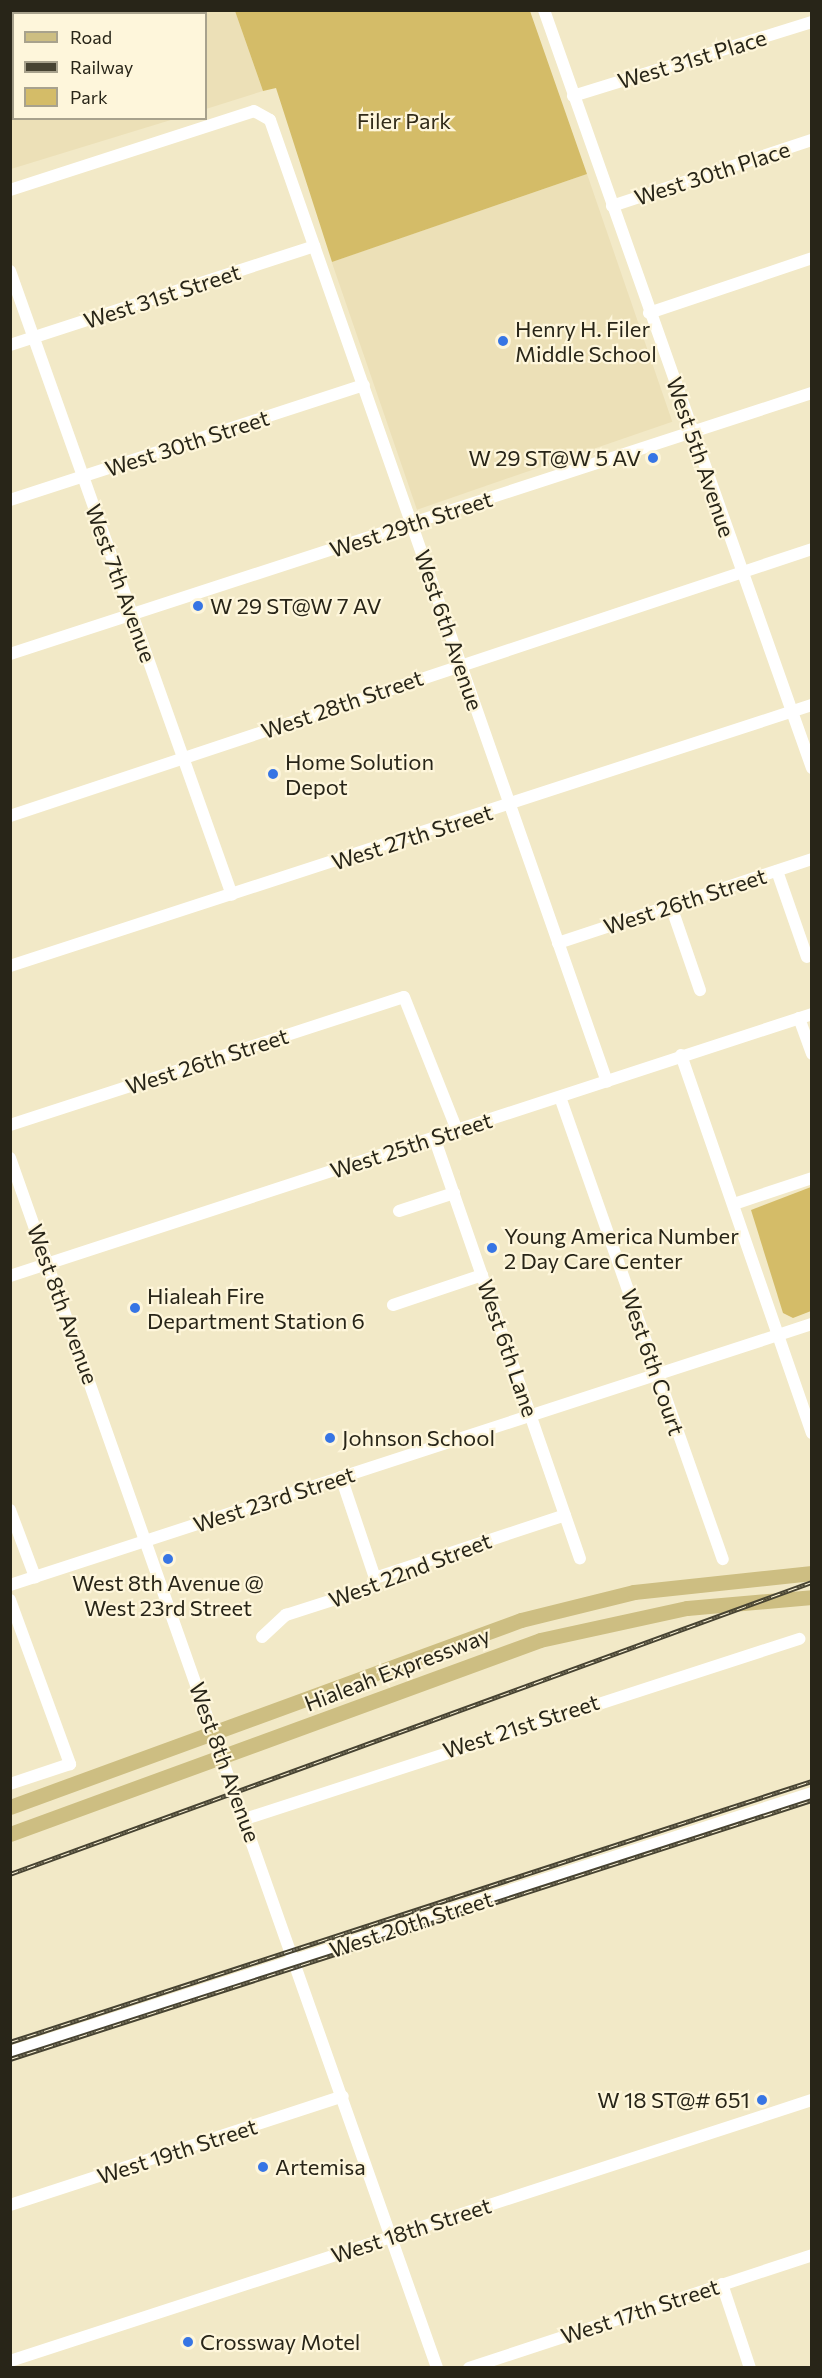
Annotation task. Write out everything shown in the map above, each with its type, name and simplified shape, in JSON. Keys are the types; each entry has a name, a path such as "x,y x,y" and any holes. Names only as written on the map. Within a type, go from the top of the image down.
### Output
{"main road":[{"name":"Hialeah Expressway","path":"10,1807 492,1630 594,1601 692,1583 812,1574"},
{"name":"Hialeah Expressway","path":"10,1834 223,1759 506,1652 601,1624 687,1608 812,1597"}],"street":[{"name":"West 5th Avenue","path":"544,10 812,768"},
{"name":"West 31st Place","path":"573,96 812,22"},
{"name":"West 6th Avenue","path":"10,190 254,111 263,112 364,385 607,1082"},
{"name":"West 30th Place","path":"612,206 812,140"},
{"name":"West 31st Street","path":"10,345 314,246"},
{"path":"650,313 812,258"},
{"name":"West 7th Avenue","path":"10,271 232,895"},
{"name":"West 30th Street","path":"10,500 364,385"},
{"name":"West 29th Street","path":"10,654 812,393"},
{"name":"West 28th Street","path":"10,816 812,549"},
{"name":"West 27th Street","path":"10,966 510,806 812,705"},
{"name":"West 26th Street","path":"558,943 812,859"},
{"path":"777,871 807,957"},
{"path":"671,906 700,990"},
{"name":"West 26th Street","path":"10,1125 404,997 457,1130"},
{"name":"West 25th Street","path":"10,1276 812,1014"},
{"path":"799,1018 812,1054"},
{"path":"681,1055 812,1433"},
{"name":"West 6th Court","path":"560,1097 723,1559"},
{"name":"West 6th Lane","path":"434,1137 580,1558"},
{"name":"West 8th Avenue","path":"10,1158 148,1541 213,1733 297,1961 437,2367"},
{"path":"734,1204 812,1178"},
{"path":"399,1211 454,1193"},
{"path":"393,1305 482,1275"},
{"name":"West 23rd Street","path":"10,1585 812,1324"},
{"path":"341,1477 375,1578"},
{"path":"10,1510 35,1577"},
{"name":"West 22nd Street","path":"262,1637 286,1615 370,1588 375,1578 565,1515"},
{"path":"10,1600 70,1764 10,1784"},
{"name":"West 21st Street","path":"245,1819 798,1639"},
{"name":"West 20th Street","path":"10,2052 812,1793"},
{"name":"West 19th Street","path":"10,2205 343,2096"},
{"name":"West 18th Street","path":"10,2361 812,2100"},
{"name":"West 17th Street","path":"469,2367 812,2255"},
{"path":"722,2284 750,2367"}],"shaded area":[{"path":"134,10 235,11 263,91 207,109 207,12 130,12"},
{"path":"12,110 12,120 171,120 11,169"},
{"name":"Henry H. Filer Middle School","path":"587,174 672,422 417,510 332,262"}],"green space":[{"name":"Filer Park","path":"235,11 530,11 587,174 332,262 276,88 263,91"},
{"path":"811,1187 811,1311 793,1318 783,1313 751,1210"}],"railway":[{"path":"10,1874 812,1582"},
{"path":"10,2042 812,1781"},
{"path":"10,2059 812,1800"}],"place":[{"name":"Henry H. Filer Middle School","path":"503,341"},
{"name":"W 29 ST@W 5 AV","path":"653,458"},
{"name":"W 29 ST@W 7 AV","path":"198,606"},
{"name":"Home Solution Depot","path":"273,774"},
{"name":"Young America Number 2 Day Care Center","path":"492,1248"},
{"name":"Hialeah Fire Department Station 6","path":"135,1308"},
{"name":"Johnson School","path":"330,1438"},
{"name":"West 8th Avenue @ West 23rd Street","path":"168,1559"},
{"name":"W 18 ST@# 651","path":"762,2100"},
{"name":"Artemisa","path":"263,2167"},
{"name":"Crossway Motel","path":"188,2342"}]}
